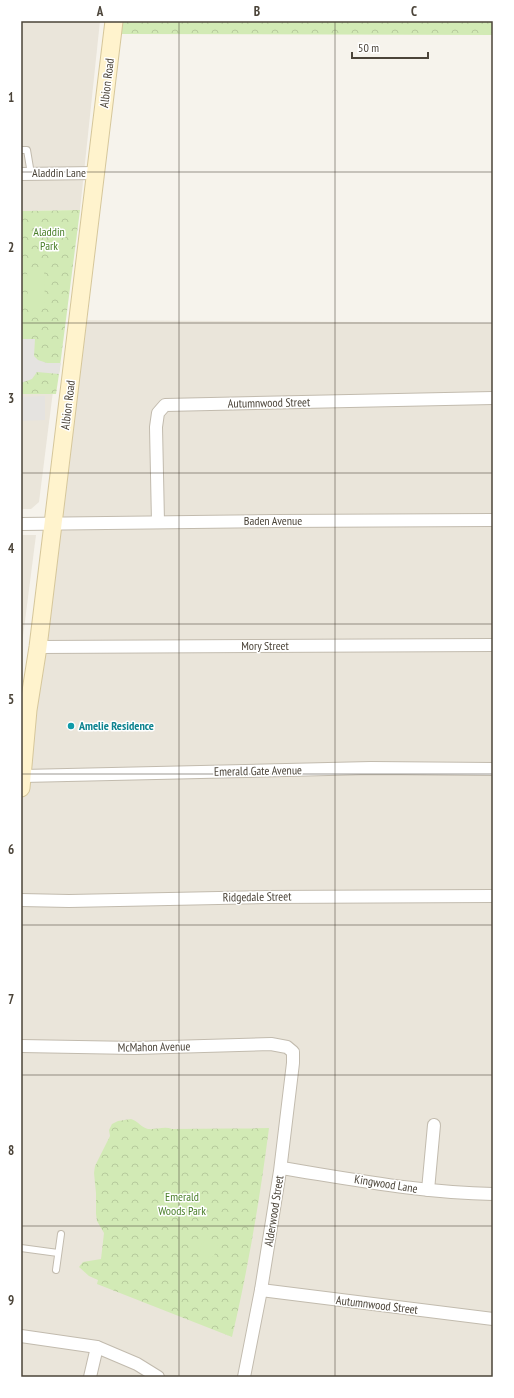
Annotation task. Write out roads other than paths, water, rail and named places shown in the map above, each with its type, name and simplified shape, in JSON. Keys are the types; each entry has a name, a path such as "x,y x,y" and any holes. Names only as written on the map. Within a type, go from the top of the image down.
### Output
{"street":[{"name":"Albion Road","path":"22,782 24,710 38,647 114,21"},
{"name":"Aladdin Lane","path":"26,174 96,173"},
{"name":"Autumnwood Street","path":"158,522 156,427 158,413 165,405 493,398"},
{"name":"Baden Avenue","path":"21,524 493,520"},
{"name":"Mory Street","path":"38,647 493,644"},
{"name":"Emerald Gate Avenue","path":"22,782 371,768 493,769"},
{"name":"Ridgedale Street","path":"21,900 493,896"},
{"name":"McMahon Avenue","path":"21,1046 135,1048 271,1044 287,1047"},
{"name":"Alderwood Street","path":"244,1377 261,1290 281,1168 293,1063 293,1052 287,1047"},
{"path":"428,1190 434,1125"},
{"name":"Kingwood Lane","path":"281,1168 428,1190 464,1194 493,1194"},
{"name":"Autumnwood Street","path":"261,1290 493,1319"},
{"path":"21,1336 97,1347 138,1364 158,1377"},
{"path":"90,1377 97,1347"}],"lane":[{"path":"21,150 27,150 26,174"},
{"path":"56,1270 61,1234"},
{"path":"21,1248 58,1254"}],"place":[{"name":"Amelie Residence","path":"71,726"}],"park label":[{"name":"Aladdin Park","path":"49,239"},
{"name":"Emerald Woods Park","path":"182,1204"}]}
